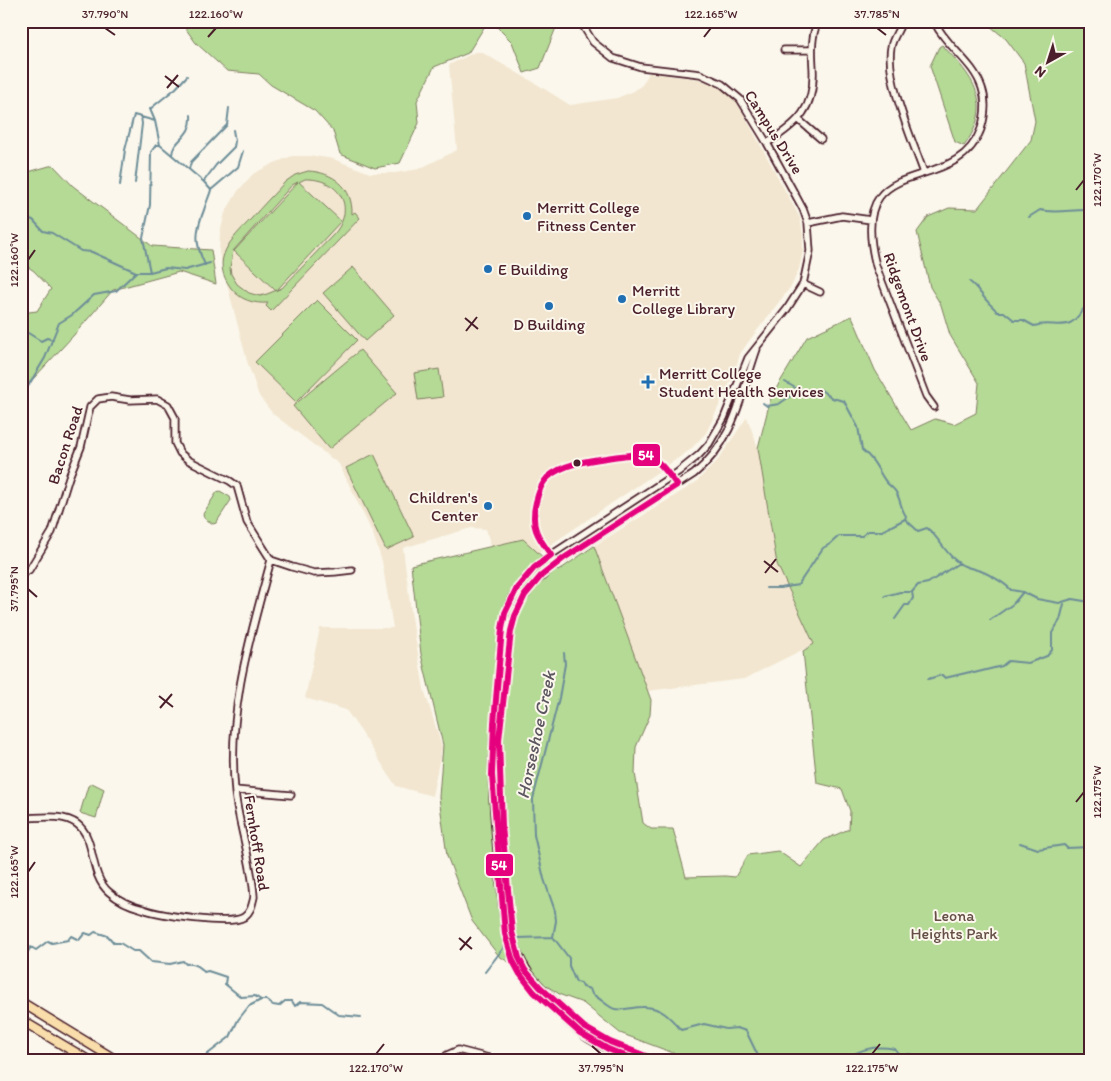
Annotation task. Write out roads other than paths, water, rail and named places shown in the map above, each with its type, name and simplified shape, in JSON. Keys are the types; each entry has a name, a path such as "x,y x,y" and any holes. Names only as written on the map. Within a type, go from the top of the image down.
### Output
{"main road":[{"path":"21,1002 116,1060"},
{"path":"21,1020 88,1060"}],"street":[{"name":"Campus Drive","path":"580,21 593,42 613,58 641,68 700,74 722,84 740,99 796,194 808,223 810,251 802,284 787,309 748,358 720,426 709,444 678,472 545,559 525,578 512,597 505,613 502,629 493,740 493,784 506,906 514,945 533,980 584,1027 595,1035 657,1060"},
{"path":"767,143 799,120 810,96 813,78 812,50 818,21"},
{"name":"Ridgemont Drive","path":"934,21 948,43 971,66 977,76 983,90 985,106 983,122 973,143 953,162 888,188 876,202 871,220 870,245 876,266 926,396 934,407"},
{"path":"900,26 891,46 891,74 894,88 924,173"},
{"path":"784,50 812,50"},
{"path":"799,120 820,139"},
{"path":"808,223 842,216 871,220"},
{"path":"802,284 820,292"},
{"name":"Campus Drive","path":"636,1060 608,1049 580,1033 528,984 513,961 508,947 499,740 511,631 520,603 533,585 557,563 689,477 707,463 723,443 736,416 759,345"},
{"name":"Bacon Road","path":"21,575 29,570 52,532 68,477 81,446 90,407 94,401 102,397 130,400 157,399 168,405 175,418 175,443 180,453 188,460 230,481 236,486 247,522 271,560"},
{"path":"271,560 314,573 352,570"},
{"name":"Fernhoff Road","path":"21,818 58,817 68,819 82,828 101,883 109,892 143,910 170,915 232,921 239,920 249,912 254,897 235,790 234,741 240,681 271,560"},
{"path":"235,790 291,795"},
{"path":"443,1060 447,1055 458,1050 497,1060"}],"waterway":[{"path":"187,76 176,88 150,109 155,121 160,145 211,190 201,218 197,238 199,251 205,265"},
{"path":"189,169 191,162 227,125 229,108"},
{"path":"120,185 125,150 134,115 155,121"},
{"path":"172,155 175,146 189,128 191,115"},
{"path":"135,183 142,124 141,116"},
{"path":"204,181 216,165 234,147 233,130"},
{"path":"150,272 143,238 150,205 151,152 156,145 160,145"},
{"path":"211,190 238,167 243,151"},
{"path":"1029,217 1040,210 1052,212 1090,210"},
{"name":"Horseshoe Creek","path":"21,218 33,220 43,231 52,233 81,251 92,252 136,272 150,272 166,268 185,270 210,263"},
{"path":"21,398 45,358 59,323 72,315 94,295 116,291 136,272"},
{"path":"970,282 997,312 1004,312 1014,320 1023,320 1034,326 1070,323 1076,319 1090,302"},
{"path":"21,333 28,333 41,341 47,338 53,340"},
{"path":"785,382 799,390 821,390 832,398 844,401 858,427 862,450 872,460 885,481 896,492 906,516 905,519 918,531 927,528 959,563 990,575 1011,590 1023,592 1037,599 1059,603 1072,599 1090,602"},
{"path":"763,403 767,406 779,404 799,390"},
{"path":"766,588 798,585 823,548 839,536 862,536 868,531 882,531 905,519"},
{"path":"895,619 905,605 909,605 913,598 912,592 918,585 928,583 959,563"},
{"path":"885,596 900,592 912,592"},
{"path":"990,620 1013,604 1023,592"},
{"path":"928,679 942,675 945,678 970,672 974,673 1002,666 1008,661 1028,663 1047,656 1052,650 1052,633 1060,620 1064,604"},
{"name":"Horseshoe Creek","path":"564,653 565,664 559,698 533,799 534,835 544,879 555,911 556,921 553,937 569,958 569,966 576,982 590,989 592,994 610,1007 615,1009 654,1008 669,1017 681,1030 704,1024 746,1031 760,1060"},
{"path":"1020,843 1038,849 1064,845 1067,848 1090,847"},
{"path":"21,951 27,953 31,947 36,950 48,941 52,943 68,940 71,936 79,940 85,933 91,935 95,932 108,936 114,943 120,943 133,951 139,951 151,962 170,964 183,961 186,964 197,965 204,972 208,971 226,977 225,984 241,997 255,996 279,1006 285,1001 292,1001 295,1006 300,1002 322,1003 339,1015 361,1017"},
{"path":"518,938 553,937"},
{"path":"485,972 505,946"},
{"path":"200,1060 230,1037 238,1020 249,1006 261,1000"},
{"name":"Horseshoe Creek","path":"842,1060 856,1053 880,1047 895,1049 900,1056 910,1054 922,1060"}],"place":[{"name":"Merritt College Fitness Center","path":"527,216"},
{"name":"E Building","path":"488,269"},
{"name":"Merritt College Library","path":"622,299"},
{"name":"D Building","path":"549,306"},
{"name":"Merritt College Student Health Services","path":"648,382"},
{"name":"Children's Center","path":"488,506"}],"park label":[{"name":"Leona Heights Park","path":"954,924"}]}
